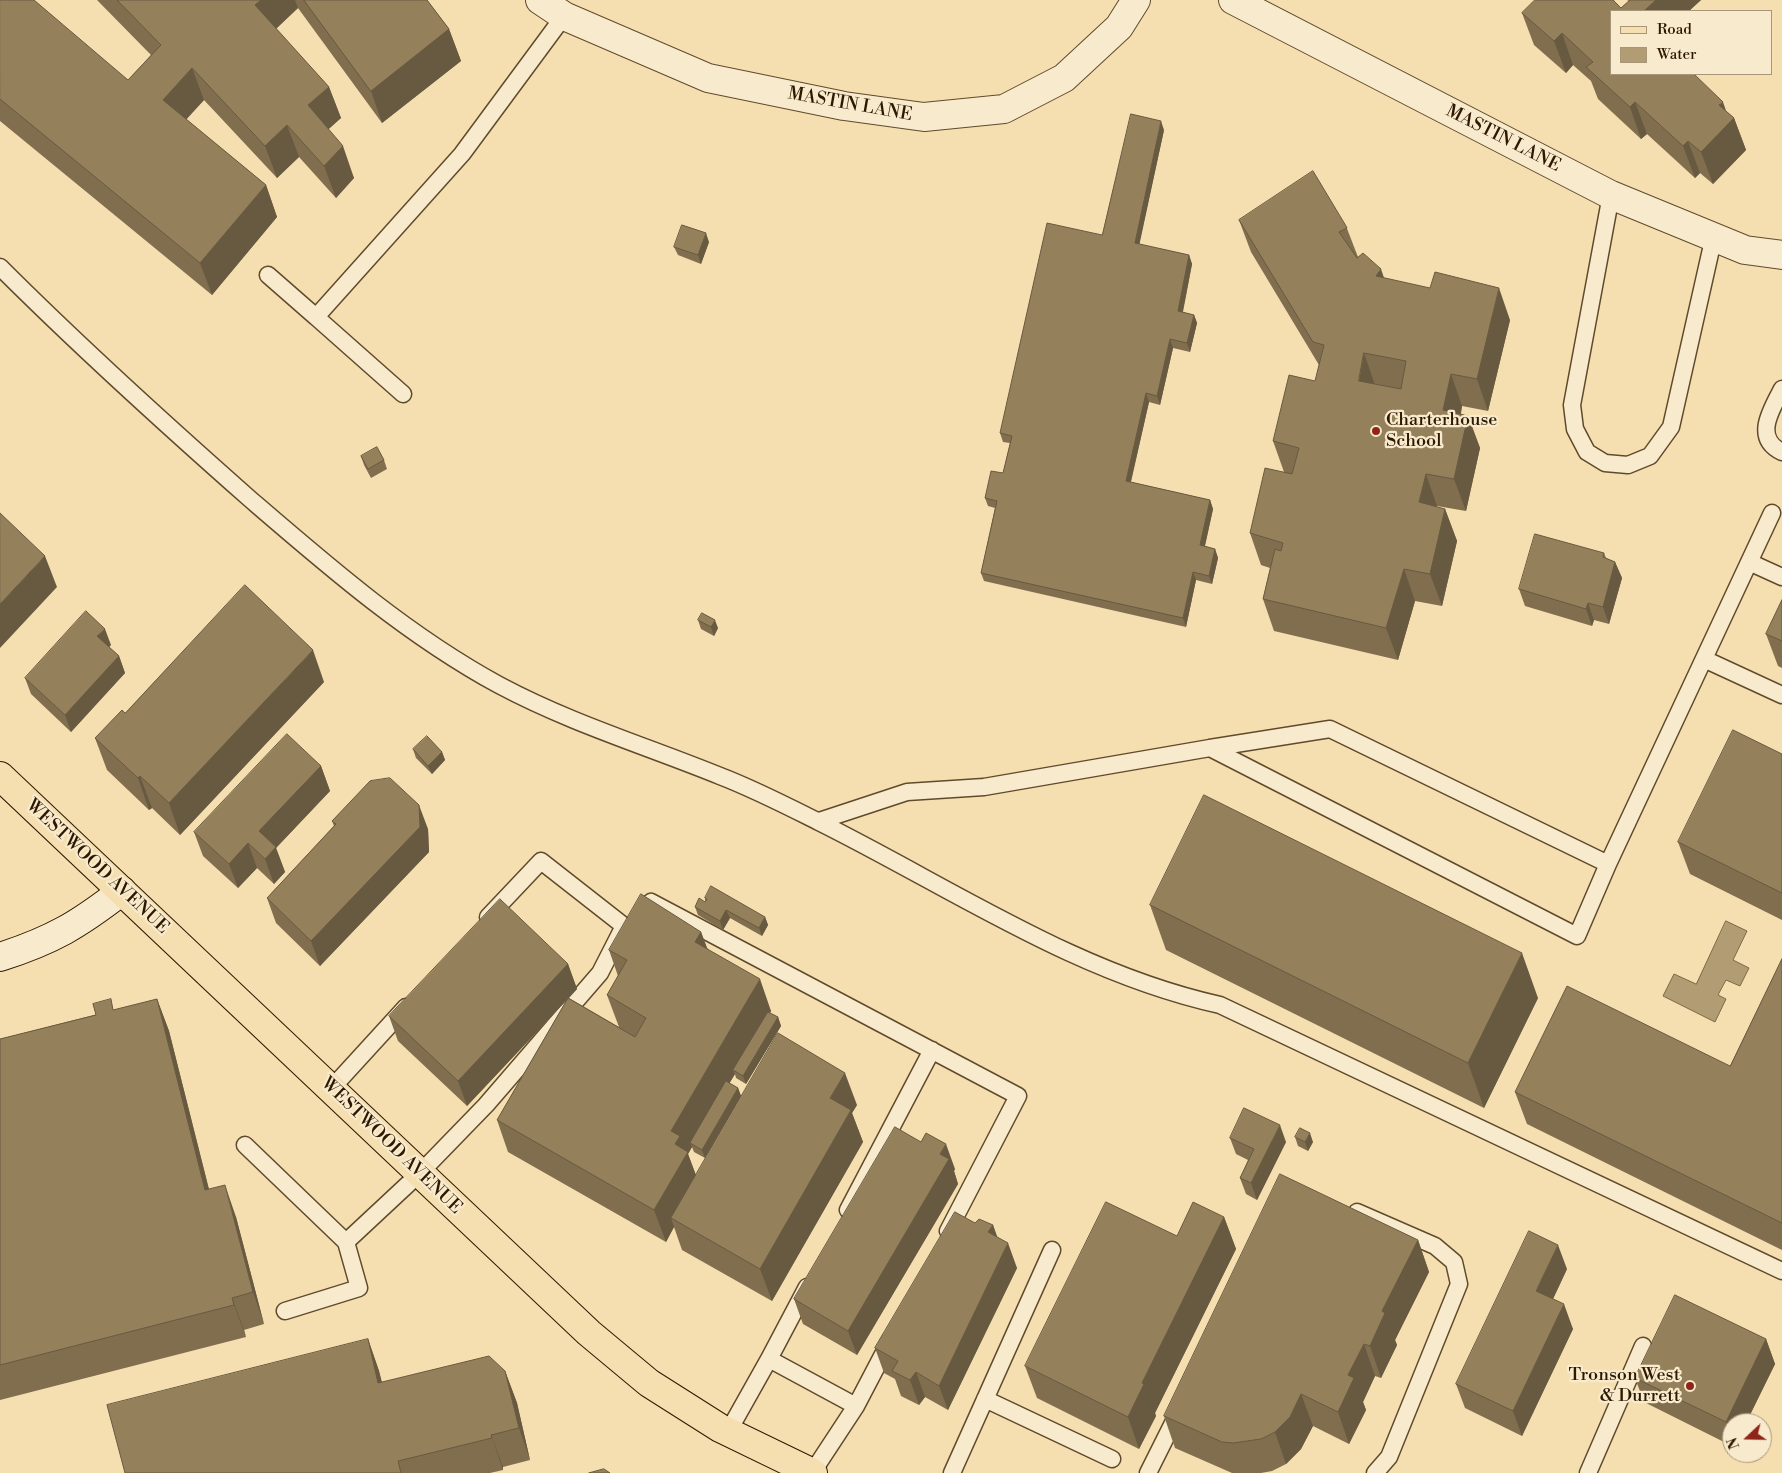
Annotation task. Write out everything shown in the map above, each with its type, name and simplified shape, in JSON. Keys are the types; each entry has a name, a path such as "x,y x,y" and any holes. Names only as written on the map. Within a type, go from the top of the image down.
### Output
{"main road":[{"name":"WESTWOOD AVENUE","path":"0,776 596,1339 648,1382 728,1432 813,1473"}],"street":[{"name":"MASTIN LANE","path":"540,0 564,16 708,78 844,106 924,117 1004,109 1064,78 1119,27 1136,0"},
{"name":"MASTIN LANE","path":"1233,0 1611,195 1745,250 1782,254"},
{"path":"0,957 40,944 66,931 122,891"}],"lane":[{"path":"316,317 462,154 564,16"},
{"path":"1611,195 1572,405 1575,429 1587,452 1605,463 1628,464 1650,456 1671,427 1714,236"},
{"path":"0,267 210,464 378,606 436,648 501,686 568,718 722,776 818,822 1022,930 1109,972 1173,995 1220,1005 1782,1271"},
{"path":"268,275 403,394"},
{"path":"1782,389 1770,412 1766,428 1766,436 1772,447 1782,452"},
{"path":"1210,748 1577,936 1608,864 1772,513"},
{"path":"1749,562 1782,577"},
{"path":"1704,659 1782,695"},
{"path":"818,822 907,792 984,787 1330,729 1608,864"},
{"path":"480,925 541,861 624,926"},
{"path":"346,1242 420,1173 486,1105 600,974 624,926 651,902 1018,1096 940,1248"},
{"path":"331,1089 416,996"},
{"path":"839,1227 932,1050"},
{"path":"245,1145 346,1242 359,1288 285,1311"},
{"path":"1345,1206 1435,1246 1454,1262 1459,1284 1389,1457 1375,1473"},
{"path":"952,1473 1052,1250"},
{"path":"728,1432 815,1271"},
{"path":"813,1473 856,1406 899,1324"},
{"path":"1588,1473 1643,1346"},
{"path":"769,1359 856,1406"},
{"path":"1148,1473 1187,1394"},
{"path":"985,1399 1112,1459"}],"water":[{"path":"1726,921 1747,931 1733,960 1749,968 1740,986 1726,980 1718,995 1726,999 1715,1022 1663,996 1674,974 1696,984"}],"building":[{"path":"0,0 34,0 128,80 161,45 117,0 261,0 255,5 329,87 308,105 343,146 324,166 287,125 265,146 192,68 163,100 266,185 200,263 0,99"},
{"path":"304,0 427,0 449,29 371,91"},
{"path":"1535,0 1613,0 1621,8 1630,0 1656,0 1645,10 1610,10 1610,75 1695,75 1723,102 1719,105 1734,118 1701,152 1688,141 1683,146 1635,102 1630,107 1586,67 1593,62 1562,33 1554,41 1522,13"},
{"path":"1131,114 1161,121 1135,243 1189,255 1178,311 1194,315 1187,343 1170,339 1157,396 1146,393 1126,481 1210,500 1200,545 1215,549 1209,576 1193,572 1183,618 981,573 997,501 985,498 991,471 1003,473 1012,436 1000,433 1047,223 1102,235"},
{"name":"Charterhouse School","path":"1313,171 1347,228 1339,232 1357,258 1363,253 1381,269 1376,276 1430,288 1435,272 1499,288 1477,379 1451,374 1443,410 1468,416 1454,479 1426,474 1419,502 1445,509 1430,574 1404,569 1386,628 1263,599 1275,549 1281,551 1283,543 1250,533 1265,468 1292,474 1299,448 1273,441 1289,375 1315,381 1324,345 1313,342 1239,220","holes":["1364,353 1406,361 1401,389 1359,381"]},
{"path":"682,225 706,233 698,255 674,247"},
{"path":"377,447 384,460 368,469 361,456"},
{"path":"0,513 45,556 0,604"},
{"path":"1535,534 1604,553 1603,557 1615,562 1603,607 1588,603 1586,609 1519,589"},
{"path":"245,585 313,650 169,803 140,776 138,778 95,738 122,710 125,713"},
{"path":"1782,600 1782,641 1766,634"},
{"path":"86,611 105,629 97,636 119,656 65,715 25,678"},
{"path":"702,613 715,620 711,627 698,620"},
{"path":"1733,730 1782,754 1782,893 1678,842"},
{"path":"287,734 321,766 259,831 276,847 265,859 248,843 229,864 194,832"},
{"path":"427,736 442,752 428,766 413,749"},
{"path":"390,778 419,805 420,827 311,941 267,898 336,824 332,821 370,781"},
{"path":"1204,795 1522,953 1468,1063 1150,905"},
{"path":"711,886 765,917 759,928 726,910 720,921 695,907 699,898 705,902"},
{"path":"641,894 701,932 695,942 760,979 671,1131 680,1136 675,1144 688,1152 654,1210 497,1120 568,998 635,1037 646,1018 607,995 627,960 609,950"},
{"path":"500,899 568,964 458,1081 389,1016"},
{"path":"1782,959 1782,1223 1515,1092 1567,986 1730,1066"},
{"path":"111,999 113,1010 157,999 205,1190 225,1185 253,1292 232,1298 234,1305 0,1365 0,1039 96,1015 93,1004"},
{"path":"768,1012 778,1017 743,1076 733,1070"},
{"path":"778,1033 845,1073 830,1098 851,1110 760,1269 671,1218"},
{"path":"726,1081 738,1088 702,1150 690,1143"},
{"path":"1244,1108 1280,1125 1251,1183 1240,1178 1254,1149 1230,1138"},
{"path":"895,1127 921,1142 926,1133 946,1144 940,1154 949,1159 848,1331 794,1299"},
{"path":"1300,1128 1310,1133 1305,1142 1295,1137"},
{"path":"1280,1174 1418,1240 1382,1311 1385,1313 1370,1346 1364,1344 1348,1375 1354,1378 1338,1412 1301,1394 1290,1417 1275,1432 1261,1439 1233,1443 1222,1442 1164,1416"},
{"path":"1106,1202 1177,1236 1193,1202 1224,1217 1142,1383 1144,1384 1128,1417 1025,1366"},
{"path":"955,1212 975,1223 979,1219 993,1225 988,1232 1008,1243 939,1386 916,1372 910,1380 892,1371 898,1361 875,1348"},
{"path":"1529,1231 1558,1245 1536,1291 1564,1304 1513,1411 1456,1384"},
{"path":"1675,1295 1766,1339 1730,1413 1722,1413 1722,1420 1635,1378"},
{"path":"368,1339 378,1383 489,1356 505,1371 519,1428 491,1435 492,1438 398,1461 401,1473 125,1473 107,1405"},
{"path":"604,1469 610,1473 589,1473"}],"place":[{"name":"Charterhouse School","path":"1376,431"},
{"name":"Tronson West & Durrett","path":"1690,1386"}]}
